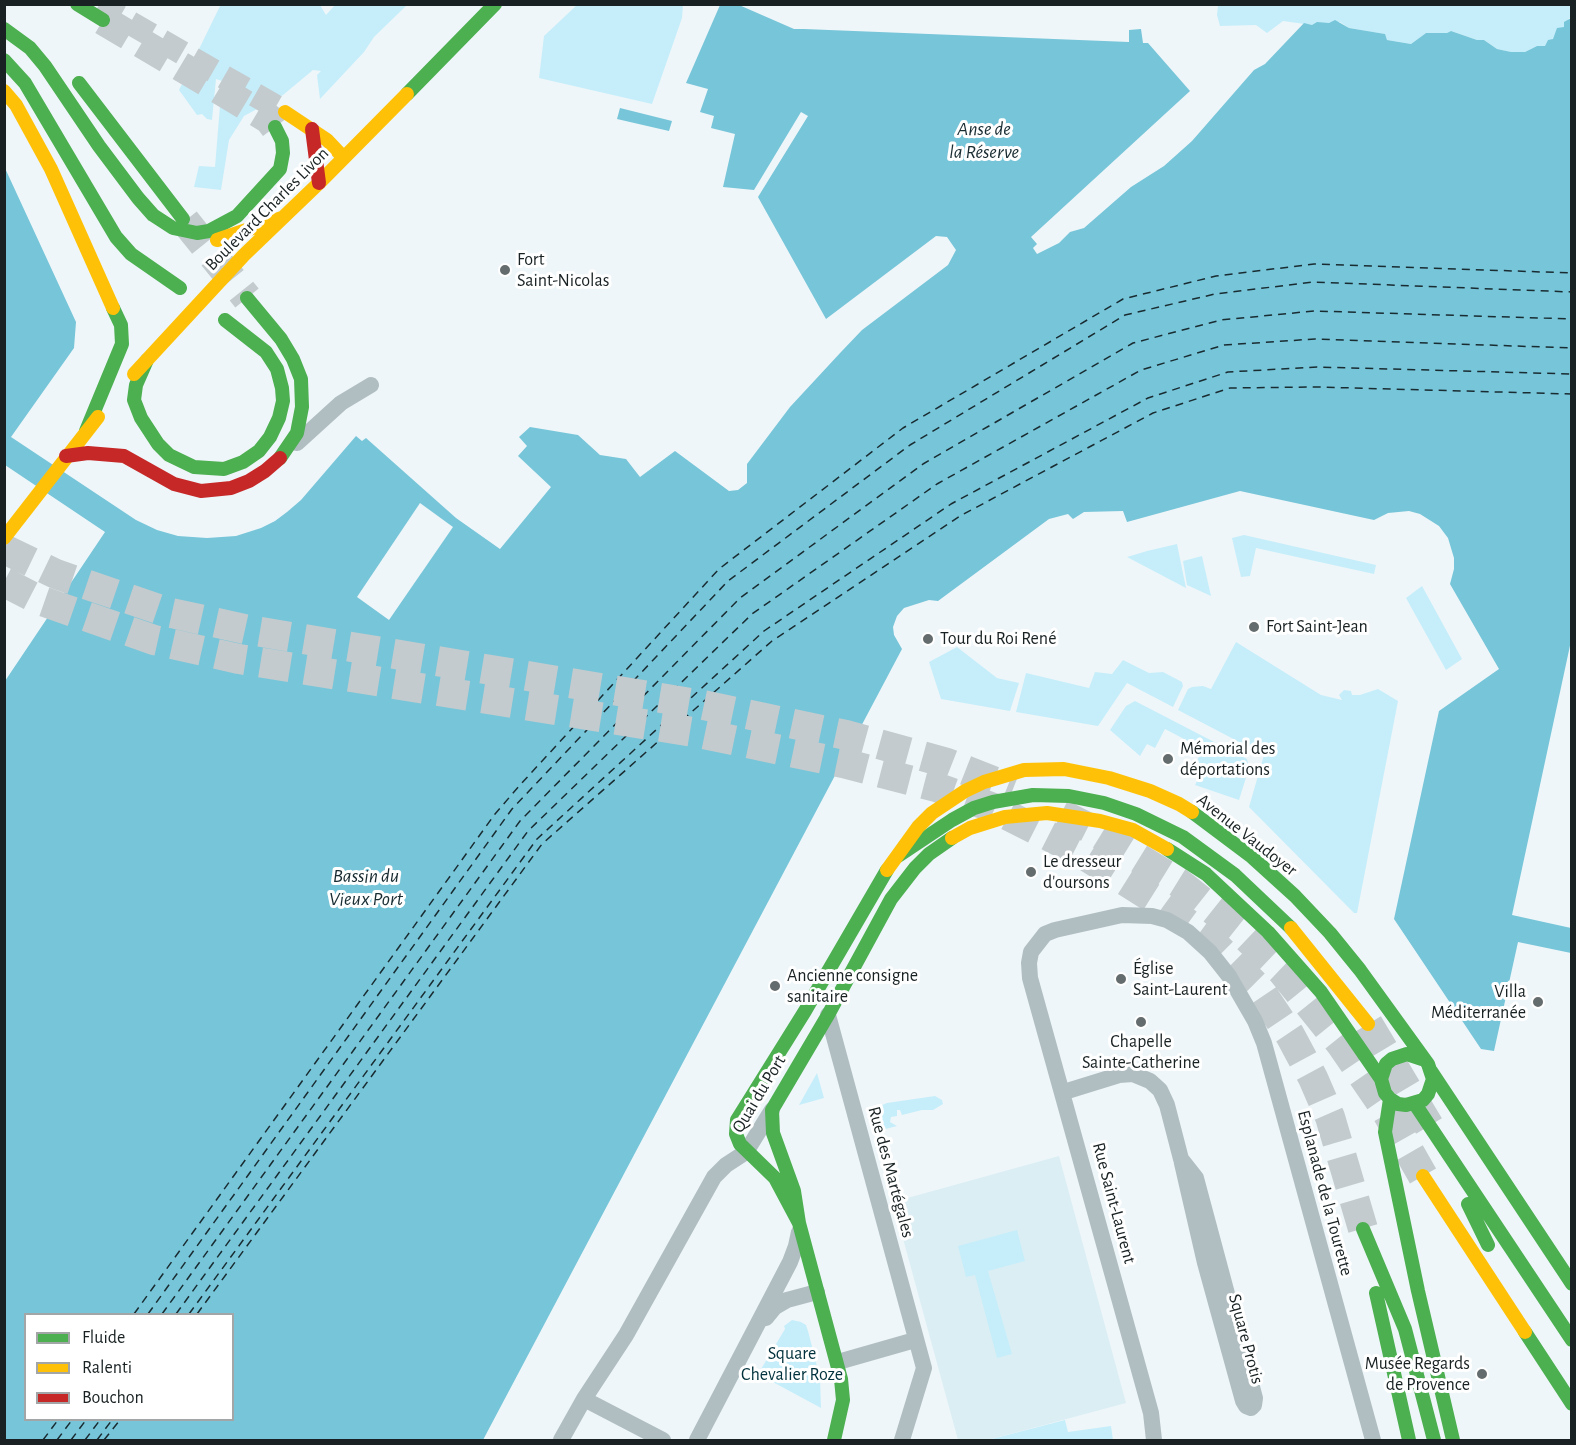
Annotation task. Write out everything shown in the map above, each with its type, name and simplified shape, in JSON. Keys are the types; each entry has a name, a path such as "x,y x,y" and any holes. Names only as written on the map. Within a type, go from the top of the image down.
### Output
{"main road":[{"path":"76,4 103,20"},
{"name":"Boulevard Charles Livon","path":"6,538 86,431 147,360 244,255 344,158 495,4"},
{"path":"4,20 23,26"},
{"path":"4,29 30,48 138,198 153,215 173,228 197,233 217,228 237,216 276,176 281,165 282,141 275,127"},
{"path":"4,60 25,83 116,237 131,254 180,288"},
{"path":"68,68 183,219"},
{"path":"25,83 51,169"},
{"path":"4,91 16,105 51,169 115,310 122,334 120,352 86,431"},
{"path":"285,112 327,140 344,158"},
{"path":"312,129 319,183"},
{"path":"99,146 119,186 139,214 153,229 174,241 202,244 282,218"},
{"path":"72,452 124,456 174,484 216,491 240,484 265,471 280,458 297,433 303,396 301,379 281,339 247,298"},
{"path":"147,360 136,385 134,400 141,418 158,444 170,455 194,467 224,469 243,462 259,451 270,437 279,418 283,401 282,388 277,369 266,352 225,320"},
{"name":"Avenue Vaudoyer","path":"898,856 918,827 945,803 984,782 1024,770 1064,769 1109,778 1150,791 1179,804 1210,824 1252,858 1295,896 1330,933 1360,970 1431,1071 1572,1284"},
{"path":"898,856 938,828 974,808 1014,797 1069,796 1114,807 1166,827 1235,875 1299,937 1368,1024"},
{"name":"Quai du Port","path":"772,1110 828,1015 880,918 903,883 929,854 970,828 1005,818 1032,814 1069,815 1117,825 1147,837 1206,874 1268,932 1321,992 1381,1079"},
{"name":"Quai du Port","path":"746,1152 737,1138 737,1120 805,1011 886,871 898,856"},
{"path":"1422,1059 1407,1054 1392,1059 1386,1064 1381,1079 1385,1093 1398,1104 1415,1104 1428,1094 1433,1079 1431,1071"},
{"path":"1390,1099 1385,1132 1418,1291 1453,1440"},
{"path":"1415,1104 1572,1340"},
{"path":"772,1110 773,1133 790,1177 816,1292 838,1362 843,1400 834,1440"},
{"path":"746,1152 775,1178 799,1224"},
{"path":"1423,1176 1572,1404"},
{"path":"1468,1204 1572,1404"},
{"path":"1409,1440 1392,1371 1364,1228 1406,1329 1434,1440"}],"street":[{"path":"280,458 341,404 372,385"},
{"path":"303,396 314,407 323,408 341,404"},
{"name":"Esplanade de la Tourette","path":"1030,978 1031,952 1045,934 1122,915 1152,916 1177,925 1199,941 1220,964 1246,1002 1264,1043 1373,1440"},
{"name":"Rue Saint-Laurent","path":"1030,978 1064,1092 1151,1413 1154,1440"},
{"name":"Rue des Martégales","path":"828,1015 924,1368 902,1440"},
{"name":"Square Protis","path":"1064,1092 1119,1075 1133,1074 1150,1080 1163,1096 1243,1401 1251,1408 1255,1398 1196,1178 1181,1159"},
{"name":"Quai du Port","path":"561,1440 584,1399 626,1335 714,1177 726,1165 746,1152 772,1110"},
{"path":"697,1440 793,1256 799,1224"},
{"path":"756,1330 775,1307 787,1300 816,1292"},
{"path":"838,1362 915,1340"},
{"path":"584,1399 663,1440"}],"shaded area":[{"path":"1059,1156 1126,1403 988,1440 958,1440 893,1202"}],"green space":[{"path":"221,4 320,5 326,15 335,5 407,5 374,37 364,52 320,99 317,75 321,71 313,70 283,95 244,116 229,140 221,190 194,187 199,166 215,167 222,81 216,79 212,120 202,114 197,115 179,90"},
{"path":"578,4 683,5 682,18 652,104 539,78 544,36"},
{"path":"1571,4 1572,18 1569,18 1564,27 1546,46 1537,46 1525,52 1497,49 1484,40 1477,40 1451,31 1426,33 1411,44 1387,40 1384,34 1349,28 1340,22 1312,25 1283,21 1267,33 1256,25 1220,26 1217,15 1218,5"},
{"path":"1244,535 1376,565 1374,574 1256,548 1250,576 1241,577 1232,538"},
{"path":"1177,544 1186,588 1127,557 1147,551"},
{"path":"1202,556 1211,596 1187,585 1183,561"},
{"path":"1422,586 1462,659 1446,670 1406,598"},
{"path":"1236,642 1321,695 1342,700 1339,695 1344,690 1351,691 1352,695 1360,695 1378,689 1398,701 1357,913 1354,913 1249,807 1264,755 1178,710 1188,689 1203,686 1211,689"},
{"path":"957,647 997,678 1019,683 1010,711 941,699 929,662"},
{"path":"1123,660 1149,673 1163,672 1182,682 1183,686 1173,707 1127,683 1098,726 1016,712 1026,673 1089,688 1095,672 1112,674"},
{"path":"1135,701 1247,759 1249,768 1239,800 1195,785 1201,773 1193,768 1203,749 1165,729 1155,748 1147,744 1140,756 1110,730 1126,706"},
{"path":"817,1073 824,1098 799,1105"},
{"path":"935,1096 942,1100 943,1104 933,1110 902,1115 900,1110 897,1110 897,1116 891,1117 890,1122 897,1126 874,1132 871,1121 872,1112 878,1107 887,1103"},
{"path":"1017,1230 1025,1261 988,1271 1012,1354 997,1358 975,1275 966,1277 958,1246"},
{"name":"Square Chevalier Roze","path":"792,1320 806,1325 808,1331 820,1378 821,1408 758,1374 785,1329 784,1326"},
{"path":"1065,1420 1068,1432 1111,1426 1113,1440 988,1440"}],"water":[{"path":"720,5 739,5 794,29 1129,42 1129,30 1141,29 1143,43 1148,43 1190,91 1031,237 1037,244 1033,248 1037,254 1059,243 1070,232 1084,228 1131,187 1164,166 1192,141 1254,70 1265,64 1304,23 1312,25 1317,22 1329,23 1335,20 1349,28 1385,34 1387,40 1411,44 1426,33 1451,31 1477,40 1484,40 1497,49 1525,52 1537,46 1545,46 1548,40 1553,39 1557,28 1564,27 1564,22 1571,18 1571,641 1512,915 1571,928 1571,953 1518,942 1494,1051 1481,1049 1394,919 1439,711 1499,669 1450,584 1454,558 1448,538 1439,526 1420,514 1409,511 1388,513 1374,520 1240,491 1127,522 1123,511 1084,512 1073,519 1068,514 1049,519 938,601 929,600 904,608 897,616 893,627 894,635 902,649 483,1440 5,1440 5,681 105,532 5,465 4,166 76,322 74,348 11,437 136,520 157,530 178,536 207,538 236,536 275,521 301,500 356,436 362,441 366,438 456,518 500,549 551,487 518,456 527,446 519,437 530,427 578,435 600,455 626,459 640,477 675,451 729,491 738,490 747,483 747,464 790,407 862,330 948,265 956,250 947,237 936,236 826,319 758,197 808,116 801,112 754,190 723,187 735,134 711,128 714,116 700,112 708,89 686,83"},
{"path":"620,108 672,121 669,131 617,119"}],"pier":[{"path":"420,503 453,527 389,620 357,597"}],"ferry route":[{"path":"135,1313 495,814 520,785 719,569 903,428 1123,299 1216,276 1314,264 1572,273"},
{"path":"149,1313 512,809 728,581 910,445 1125,315 1215,294 1313,282 1572,292"},
{"path":"163,1313 520,821 740,598 923,464 1133,343 1221,320 1314,311 1572,319"},
{"path":"177,1313 528,831 752,614 937,484 1141,370 1224,345 1315,339 1572,348"},
{"path":"190,1313 537,839 764,631 951,504 1148,398 1228,372 1317,367 1572,374"},
{"path":"198,1313 542,844 772,641 960,516 1153,413 1230,388 1317,387 1572,394"},
{"path":"43,1440 57,1421"},
{"path":"57,1440 71,1421"},
{"path":"71,1440 85,1421"},
{"path":"85,1440 99,1421"},
{"path":"97,1440 111,1421"},
{"path":"104,1440 119,1421"}],"tunnel":[{"path":"99,5 285,112"},
{"path":"103,20 269,119 275,127"},
{"path":"185,221 247,298"},
{"path":"4,549 56,574 167,612 249,630 703,705 846,735 947,763 1013,789"},
{"path":"4,582 39,600 154,640 239,659 699,733 843,763 936,787 991,807 1078,851 1154,899 1209,939 1259,989 1290,1035 1313,1078 1330,1117 1363,1229"},
{"path":"1061,814 1093,830 1179,883 1242,933 1282,971 1341,1044 1382,1104 1423,1176"},
{"path":"1368,1024 1429,1126"}],"traffic: fast":[{"path":"77,4 103,20"},
{"path":"407,94 495,4"},
{"path":"4,29 30,48 138,198 153,215 173,228 197,233 209,231 237,216 280,169 283,153 282,141 275,127"},
{"path":"4,60 25,83 116,237 131,254 180,288"},
{"path":"79,83 183,219"},
{"path":"247,298 281,339 301,379 302,407 297,433 280,458"},
{"path":"86,431 122,344 121,325 113,308"},
{"path":"147,360 136,385 134,400 141,418 158,444 169,455 194,467 224,469 243,462 259,451 270,437 279,418 283,401 282,388 277,369 266,352 225,320"},
{"path":"898,856 974,808 1033,795 1069,796 1104,803 1136,814 1183,837 1235,875 1291,928"},
{"path":"1192,812 1252,857 1295,896 1330,933 1360,970 1428,1064 1433,1079 1428,1094 1423,1100 1406,1105 1398,1104 1390,1099 1385,1093 1381,1079 1386,1064 1392,1059 1407,1054 1422,1059"},
{"path":"834,1440 843,1400 841,1379 799,1223 794,1191 773,1133 772,1110 828,1015 891,899 915,868 929,854 952,838"},
{"path":"1167,849 1206,874 1268,932 1321,992 1381,1079"},
{"path":"799,1223 775,1178 740,1144 736,1134 737,1120 805,1011 887,870"},
{"path":"1431,1071 1572,1284"},
{"path":"1390,1099 1385,1132 1418,1291 1453,1440"},
{"path":"1415,1104 1572,1340"},
{"path":"1468,1204 1488,1245"},
{"path":"1363,1229 1405,1329 1434,1440"},
{"path":"1376,1293 1409,1440"},
{"path":"1525,1332 1572,1404"}],"traffic: slow":[{"path":"4,91 16,105 51,169 113,308"},
{"path":"134,374 244,255 407,94"},
{"path":"285,112 327,140 344,158"},
{"path":"217,240 282,218"},
{"path":"4,538 98,417"},
{"path":"887,870 918,827 932,813 965,791 984,782 1024,770 1064,769 1109,778 1150,791 1192,812"},
{"path":"952,838 970,828 1005,817 1047,813 1100,821 1133,830 1167,849"},
{"path":"1291,928 1368,1024"},
{"path":"1423,1176 1525,1332"}],"traffic: jam":[{"path":"312,129 319,183"},
{"path":"66,456 88,453 124,456 174,484 201,491 231,488 249,481 280,458"}],"place":[{"name":"Fort Saint-Nicolas","path":"505,270"},
{"name":"Fort Saint-Jean","path":"1254,627"},
{"name":"Tour du Roi René","path":"928,639"},
{"name":"Mémorial des déportations","path":"1168,759"},
{"name":"Le dresseur d'oursons","path":"1031,872"},
{"name":"Église Saint-Laurent","path":"1121,979"},
{"name":"Ancienne consigne sanitaire","path":"775,986"},
{"name":"Villa Méditerranée","path":"1538,1002"},
{"name":"Chapelle Sainte-Catherine","path":"1141,1022"},
{"name":"Musée Regards de Provence","path":"1482,1374"}],"water label":[{"name":"Anse de la Réserve","path":"984,140"},
{"name":"Bassin du Vieux Port","path":"366,888"}]}
